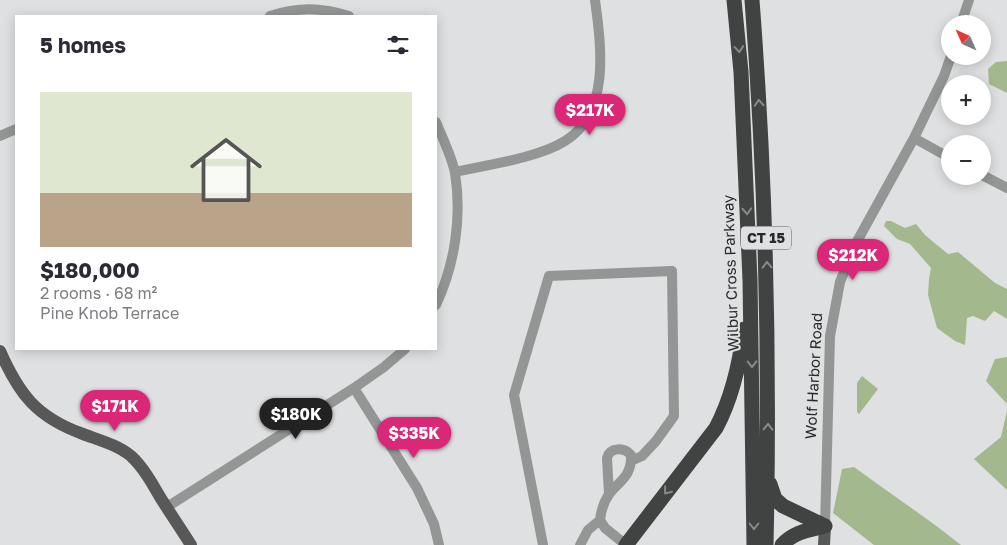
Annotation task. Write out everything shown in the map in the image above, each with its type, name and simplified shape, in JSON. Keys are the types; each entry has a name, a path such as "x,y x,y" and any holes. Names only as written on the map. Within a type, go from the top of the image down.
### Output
{"highway":[{"name":"Wilbur Cross Parkway","path":"734,0 741,72 750,280 754,545"},
{"name":"CT 15","path":"752,0 758,84 768,310 766,545"},
{"path":"626,545 650,512 711,437 721,419 734,380 741,349 750,280"},
{"path":"768,476 772,493 778,503 825,526"},
{"path":"782,545 787,539 798,533 825,526"}],"main road":[{"path":"0,351 19,388 33,406 53,421 119,448 132,457 147,476 191,545"},
{"name":"Wolf Harbor Road","path":"824,545 825,526"}],"street":[{"path":"455,172 534,154 565,141 580,128 593,110 601,79 595,0"},
{"path":"964,15 969,0"},
{"path":"273,15 286,11 316,8 345,15"},
{"name":"Wolf Harbor Road","path":"825,526 830,336 842,273 855,245 914,138 947,65"},
{"path":"437,125 455,172 458,219 453,252 444,287 437,303"},
{"path":"0,136 15,129"},
{"path":"914,138 941,153"},
{"path":"991,180 1007,188"},
{"path":"542,545 514,395 548,276 672,271 674,416 656,441 642,456 631,461"},
{"path":"167,507 354,388 384,367 403,350"},
{"path":"354,388 417,488 431,516 439,545"},
{"path":"610,494 608,454 612,450 622,449 631,455 628,472 610,494 601,511 600,520 605,528 626,545"},
{"path":"580,545 588,530 600,520"}],"green space":[{"path":"1007,61 1007,93 991,85 991,75 988,75 988,69 996,62"},
{"path":"886,221 891,221 905,228 916,224 925,235 948,254 958,252 995,283 1007,289 1007,319 994,311 985,321 973,316 967,318 965,345 955,341 937,328 928,295 931,268 910,244 897,239 884,226"},
{"path":"1007,357 1007,404 986,381 995,359"},
{"path":"862,376 878,389 859,414 857,412 857,383"},
{"path":"1007,411 1007,490 974,459 1001,437"},
{"path":"854,467 961,545 874,545 833,513 842,469"}]}
